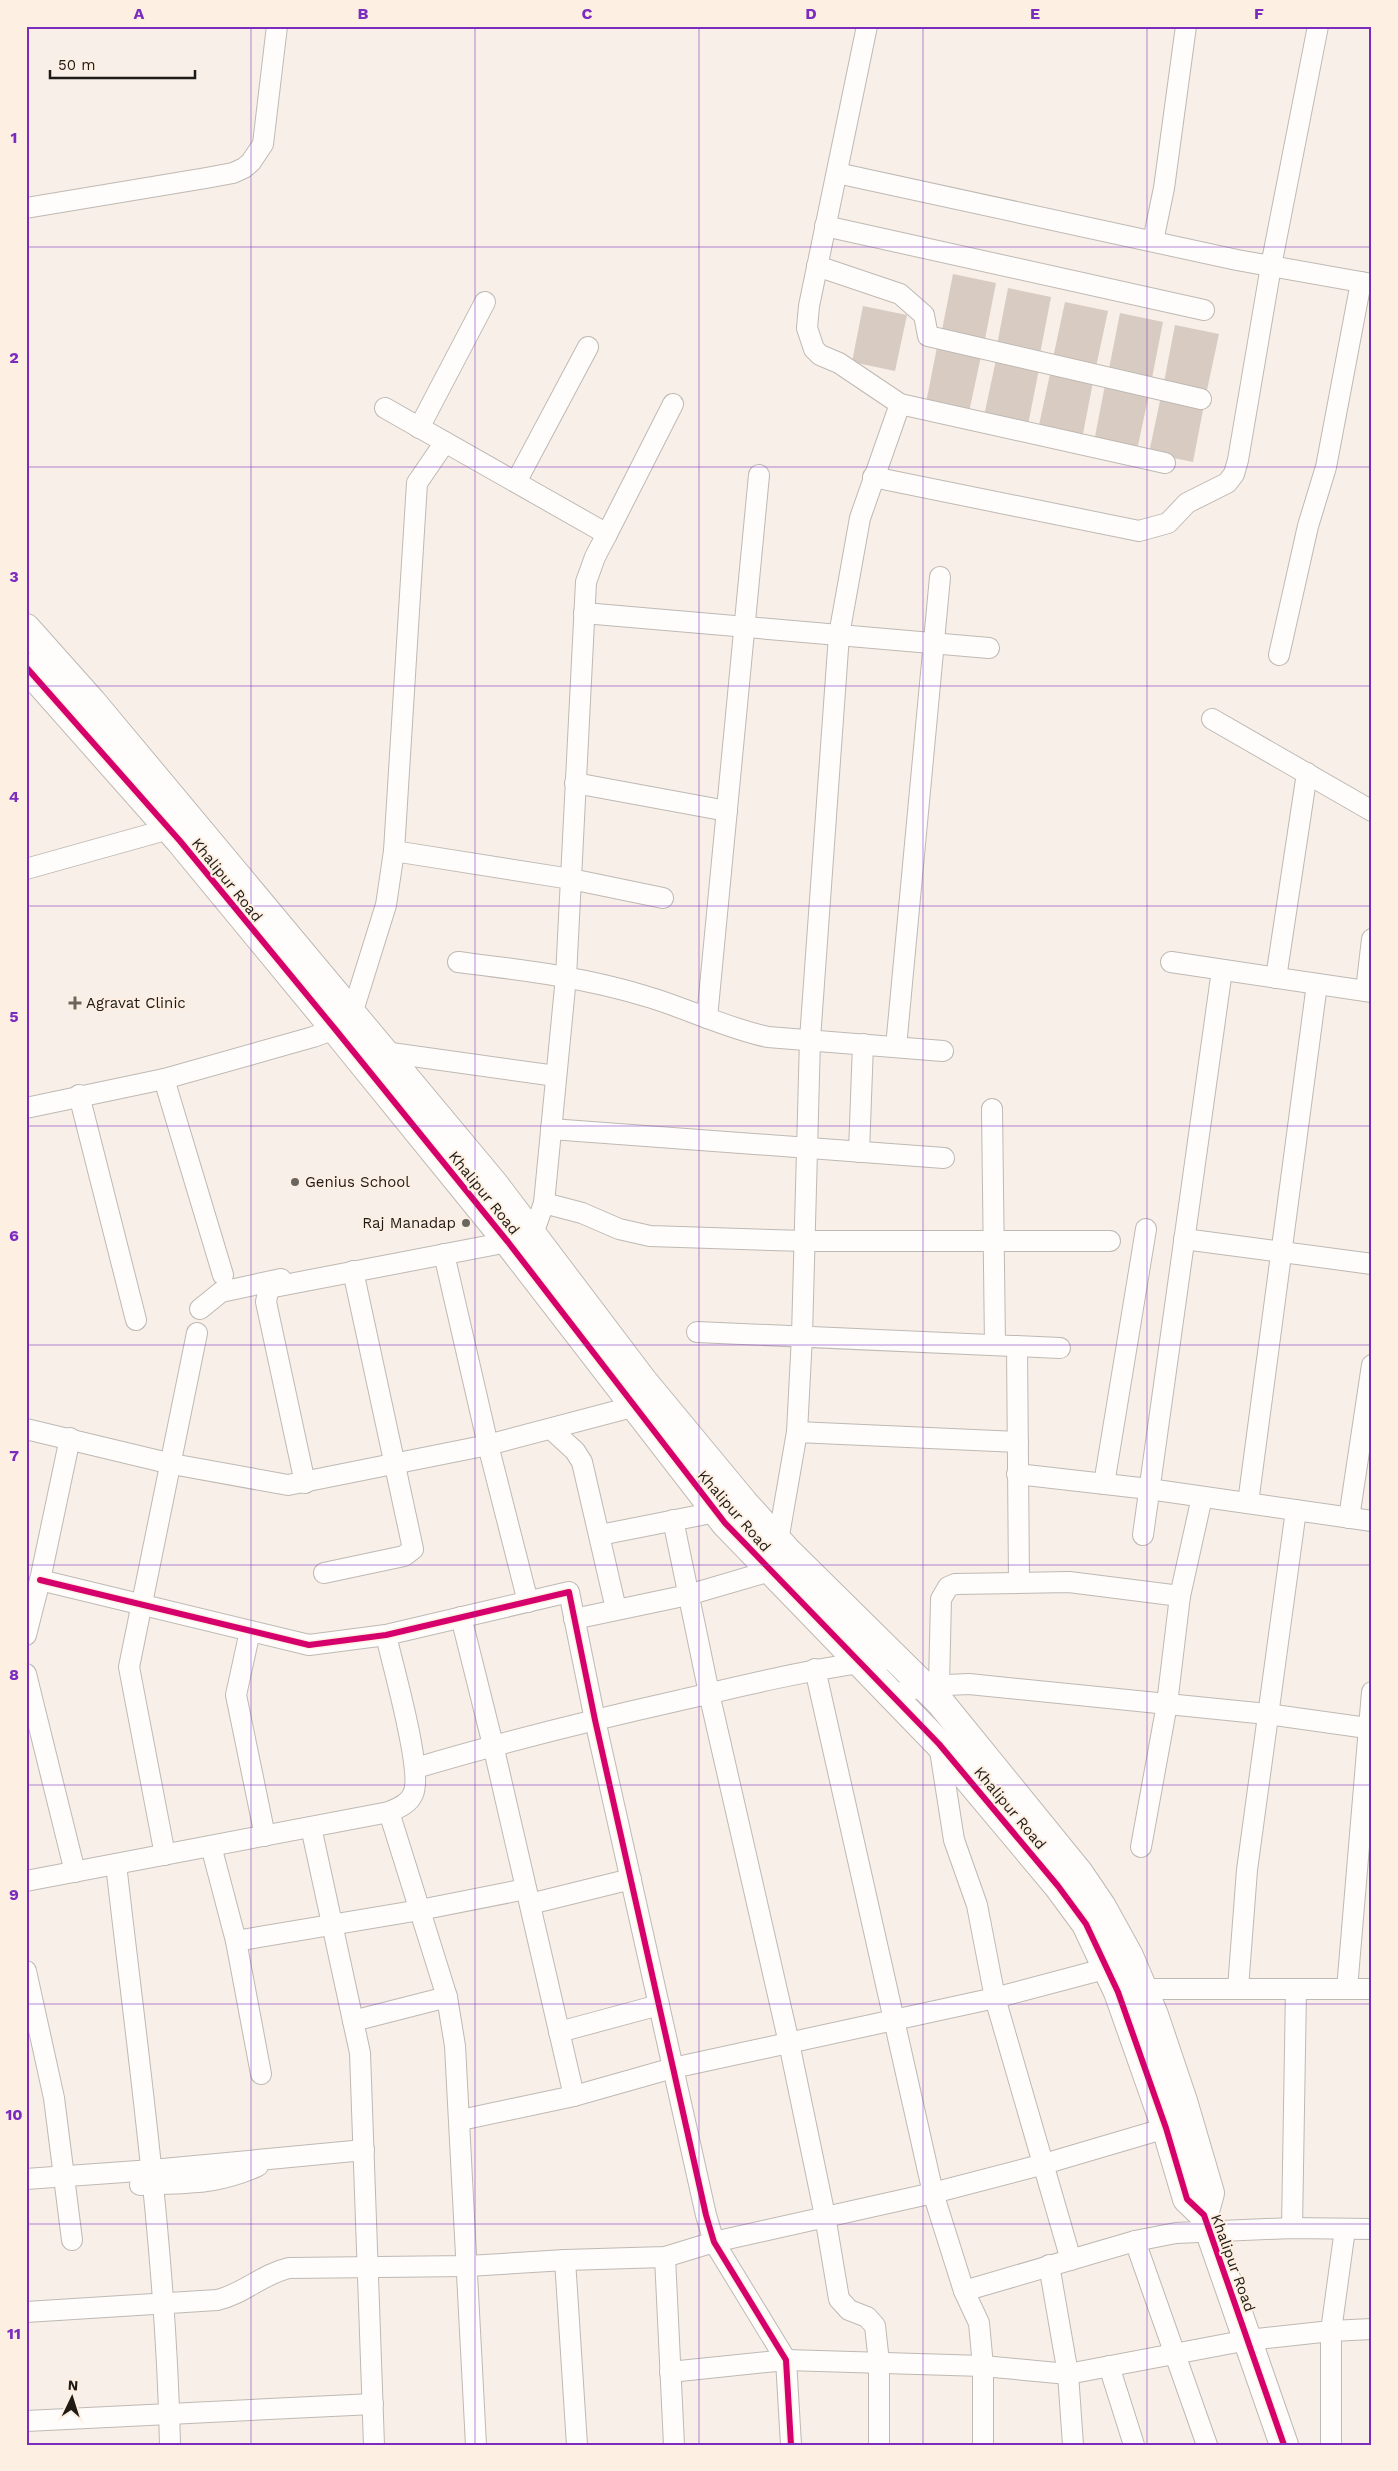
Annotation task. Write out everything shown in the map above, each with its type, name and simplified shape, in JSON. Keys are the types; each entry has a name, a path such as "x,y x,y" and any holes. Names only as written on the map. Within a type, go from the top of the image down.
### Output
{"street":[{"path":"26,208 206,178 233,173 244,168 251,162 262,144 277,26"},
{"path":"867,26 825,226 806,328 814,349 820,355 839,363 900,404 1165,463"},
{"path":"1153,242 1164,188 1186,26"},
{"path":"873,477 1139,531 1168,523 1187,503 1227,483 1234,474 1270,266 1318,26"},
{"path":"837,173 1153,242 1366,283 1326,467 1308,526 1279,655"},
{"path":"825,226 1204,310"},
{"path":"817,266 900,294 924,315 928,336 1201,399"},
{"path":"419,428 485,302"},
{"path":"516,482 588,347"},
{"path":"306,1483 266,1296 268,1291 274,1287 444,1254 510,1245 534,1234 544,1203 566,977 586,582 594,557 673,404"},
{"path":"574,1619 688,1595 770,1571 778,1541 797,1432 802,1336 810,1039 839,635 860,518 900,404"},
{"path":"385,408 607,534"},
{"path":"26,1108 80,1095 164,1079 344,1022 386,905 394,851 417,483 445,442"},
{"path":"707,1018 759,475"},
{"path":"896,1046 932,643 940,577"},
{"path":"584,613 989,648"},
{"name":"Khalipur Road","path":"26,628 55,660 344,1022 510,1245 646,1403 778,1541 897,1658 931,1685 940,1702 1079,1873 1102,1907 1129,1956 1123,1983 1187,2199 1207,2223 1284,2445"},
{"path":"28,671 55,660"},
{"name":"Khalipur Road","path":"28,671 344,1022 384,1052 534,1234 716,1512 770,1571 939,1744 1058,1886 1086,1924 1123,1983 1183,2101 1210,2193 1207,2223"},
{"path":"1212,719 1372,811"},
{"path":"1276,978 1307,774"},
{"path":"575,783 727,812"},
{"path":"26,869 169,829"},
{"path":"394,851 571,879 663,898"},
{"path":"1171,962 1369,991 1372,939"},
{"path":"458,962 566,977 644,995 744,1032 768,1037 943,1051"},
{"path":"1143,1535 1222,970"},
{"path":"1248,1503 1283,1252 1317,984"},
{"path":"859,1152 863,1044"},
{"path":"384,1052 556,1076"},
{"path":"164,1079 222,1275"},
{"path":"80,1095 136,1320"},
{"path":"992,1109 995,1345"},
{"path":"551,1129 944,1158"},
{"path":"544,1203 582,1213 619,1229 650,1236 804,1241 1110,1241"},
{"path":"1104,1484 1146,1229"},
{"path":"1184,1239 1372,1264"},
{"path":"200,1309 221,1292 350,1262 510,1245"},
{"path":"444,1254 488,1445 528,1602"},
{"path":"324,1573 404,1556 410,1552 413,1544 353,1272"},
{"path":"697,1332 1060,1348"},
{"path":"165,1855 129,1667 172,1464 196,1333"},
{"path":"1017,1346 1019,1582"},
{"path":"1349,1518 1372,1365"},
{"path":"26,1429 70,1438 172,1464 273,1484 288,1485 306,1483 488,1445 646,1403"},
{"path":"551,1429 575,1451 582,1462 616,1609"},
{"path":"797,1432 1018,1442"},
{"path":"26,1634 40,1580 70,1438"},
{"path":"1017,1474 1202,1496 1372,1521"},
{"path":"1141,1847 1167,1704 1180,1596 1202,1496"},
{"path":"1238,1988 1247,1870 1296,1510"},
{"path":"600,1535 716,1512"},
{"path":"673,1520 709,1693 789,2043 825,2216 839,2299 848,2310 867,2317 872,2321 876,2333 879,2362 879,2445"},
{"path":"40,1580 309,1646 386,1635 569,1592 594,1720 714,2242 786,2360 791,2445"},
{"path":"931,1685 941,1599 948,1587 966,1583 1069,1582 1180,1596"},
{"path":"461,1618 493,1745 574,2096"},
{"path":"250,1631 236,1695 265,1836"},
{"path":"26,1881 389,1812 401,1806 413,1794 416,1768 386,1635"},
{"path":"416,1768 493,1745 709,1693 815,1669 897,1658"},
{"path":"815,1669 896,2020 933,2193 964,2291 980,2323 983,2366 983,2445"},
{"path":"26,1674 75,1872"},
{"path":"892,1695 931,1685 969,1684 1267,1714 1367,1728"},
{"path":"1347,1989 1363,1883 1367,1728 1372,1692"},
{"path":"939,1744 949,1823 977,1904 995,1998 1071,2260"},
{"path":"389,1812 448,1997 455,2046 476,2445"},
{"path":"311,1827 360,2053 374,2445"},
{"path":"211,1846 236,1941 261,2074"},
{"path":"116,1864 153,2177 164,2305 170,2445"},
{"path":"236,1941 420,1910 528,1897 631,1879"},
{"path":"26,1971 54,2098 72,2240"},
{"path":"460,2120 574,2096 673,2068 995,1998 1123,1983 1238,1988 1372,1989"},
{"path":"1292,2228 1296,1989"},
{"path":"353,2021 448,1997"},
{"path":"559,2032 659,2005"},
{"path":"26,2312 164,2305 228,2298 241,2293 261,2278 289,2268 468,2266 566,2260 665,2257 714,2242 933,2193 1044,2164 1166,2128"},
{"path":"26,2179 65,2183 153,2177 209,2182 230,2178 262,2164 280,2160 364,2151"},
{"path":"964,2291 1134,2241 1184,2232 1207,2223 1292,2228 1372,2229"},
{"path":"1331,2445 1331,2331 1346,2229"},
{"path":"1134,2241 1207,2445"},
{"path":"665,2257 674,2445"},
{"path":"566,2260 578,2445"},
{"path":"1049,2266 1068,2374 1073,2445"},
{"path":"670,2372 786,2360 983,2366 1068,2374 1248,2340 1331,2331 1372,2329"},
{"path":"1109,2366 1134,2445"},
{"path":"26,2421 373,2404"}],"building":[{"path":"953,274 996,283 985,339 942,330"},
{"path":"1008,288 1051,297 1040,354 997,345"},
{"path":"1065,302 1108,311 1096,367 1053,358"},
{"path":"863,306 907,315 895,371 852,362"},
{"path":"1120,313 1163,322 1152,378 1109,369"},
{"path":"1175,325 1219,334 1207,390 1164,382"},
{"path":"937,347 981,356 969,412 926,403"},
{"path":"996,360 1039,369 1028,425 984,416"},
{"path":"1050,374 1093,382 1082,439 1038,430"},
{"path":"1105,385 1149,394 1137,450 1094,442"},
{"path":"1161,396 1204,405 1193,462 1149,453"}],"cycle path":[{"path":"26,667 180,841 335,1029 508,1242 725,1523 939,1744 1058,1886 1086,1924 1118,1992 1166,2128 1187,2199 1204,2215 1284,2445"},
{"path":"40,1580 309,1645 386,1635 569,1592 595,1720 706,2215 714,2242 786,2360 791,2445"}],"place":[{"name":"Agravat Clinic","path":"75,1003"},
{"name":"Genius School","path":"295,1182"},
{"name":"Raj Manadap","path":"466,1223"}]}
